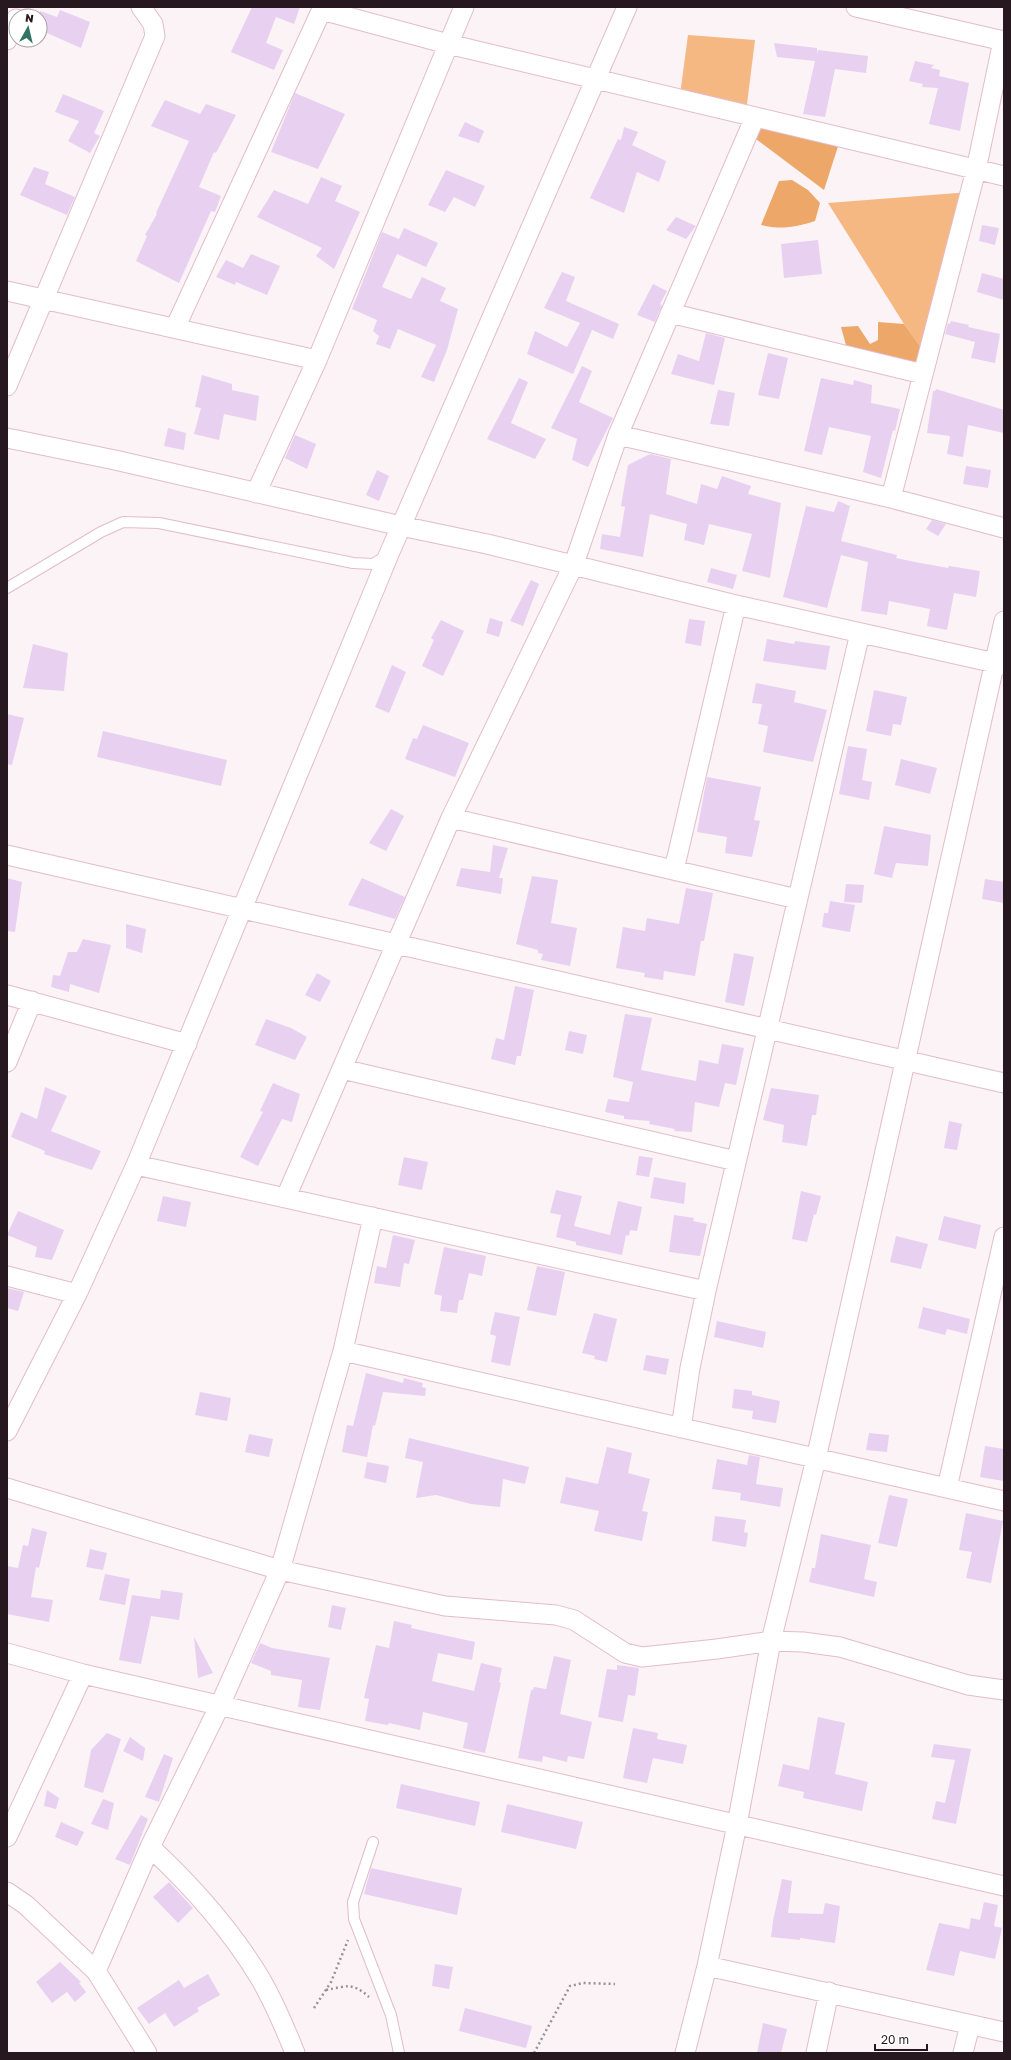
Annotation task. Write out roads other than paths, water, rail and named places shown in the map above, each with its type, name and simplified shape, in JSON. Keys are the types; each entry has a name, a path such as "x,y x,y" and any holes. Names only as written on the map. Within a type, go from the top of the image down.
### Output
{"street":[{"path":"7,386 45,300 155,36 153,24 141,7"},
{"path":"256,493 317,360 464,7"},
{"path":"7,1431 77,1294 136,1165 389,554 502,298 627,7"},
{"path":"856,7 1003,41 976,170 891,498"},
{"path":"175,328 322,8 448,44 1004,176"},
{"path":"286,1197 451,818 574,564 618,434 756,117"},
{"path":"7,291 317,360"},
{"path":"670,313 923,374"},
{"path":"618,434 891,498 1004,528"},
{"path":"7,438 115,460 574,564 736,605 999,664"},
{"path":"674,870 736,605"},
{"path":"685,2053 707,1966 737,1825 771,1641 816,1459 906,1061 999,664 1004,621"},
{"path":"681,1428 690,1368 706,1291 860,633"},
{"path":"451,818 797,899"},
{"path":"7,855 242,910 1004,1083"},
{"path":"7,995 187,1044"},
{"path":"7,1062 32,1001"},
{"path":"342,1069 736,1162"},
{"path":"136,1165 706,1291"},
{"path":"96,1971 150,1847 220,1705 280,1570 343,1351 373,1217"},
{"path":"947,1488 1004,1237"},
{"path":"7,1276 77,1294"},
{"path":"343,1351 1004,1501"},
{"path":"7,1488 280,1570 445,1606 556,1615 574,1620 625,1653 642,1657 717,1650 771,1641 803,1642 840,1647 968,1685 1004,1690"},
{"path":"7,1653 83,1674 1004,1886"},
{"path":"7,1838 83,1674"},
{"path":"150,1847 186,1881 238,1945 260,1979 295,2053"},
{"path":"7,1892 26,1905 96,1971 147,2053"},
{"path":"707,1966 1004,2032"},
{"path":"816,2053 829,1992"},
{"path":"964,2053 970,2025"}],"lane":[{"path":"7,588 101,532 123,522 159,523 352,563 373,564 389,554"},
{"path":"373,1842 353,1902 354,1919 391,2015 399,2053"}]}
